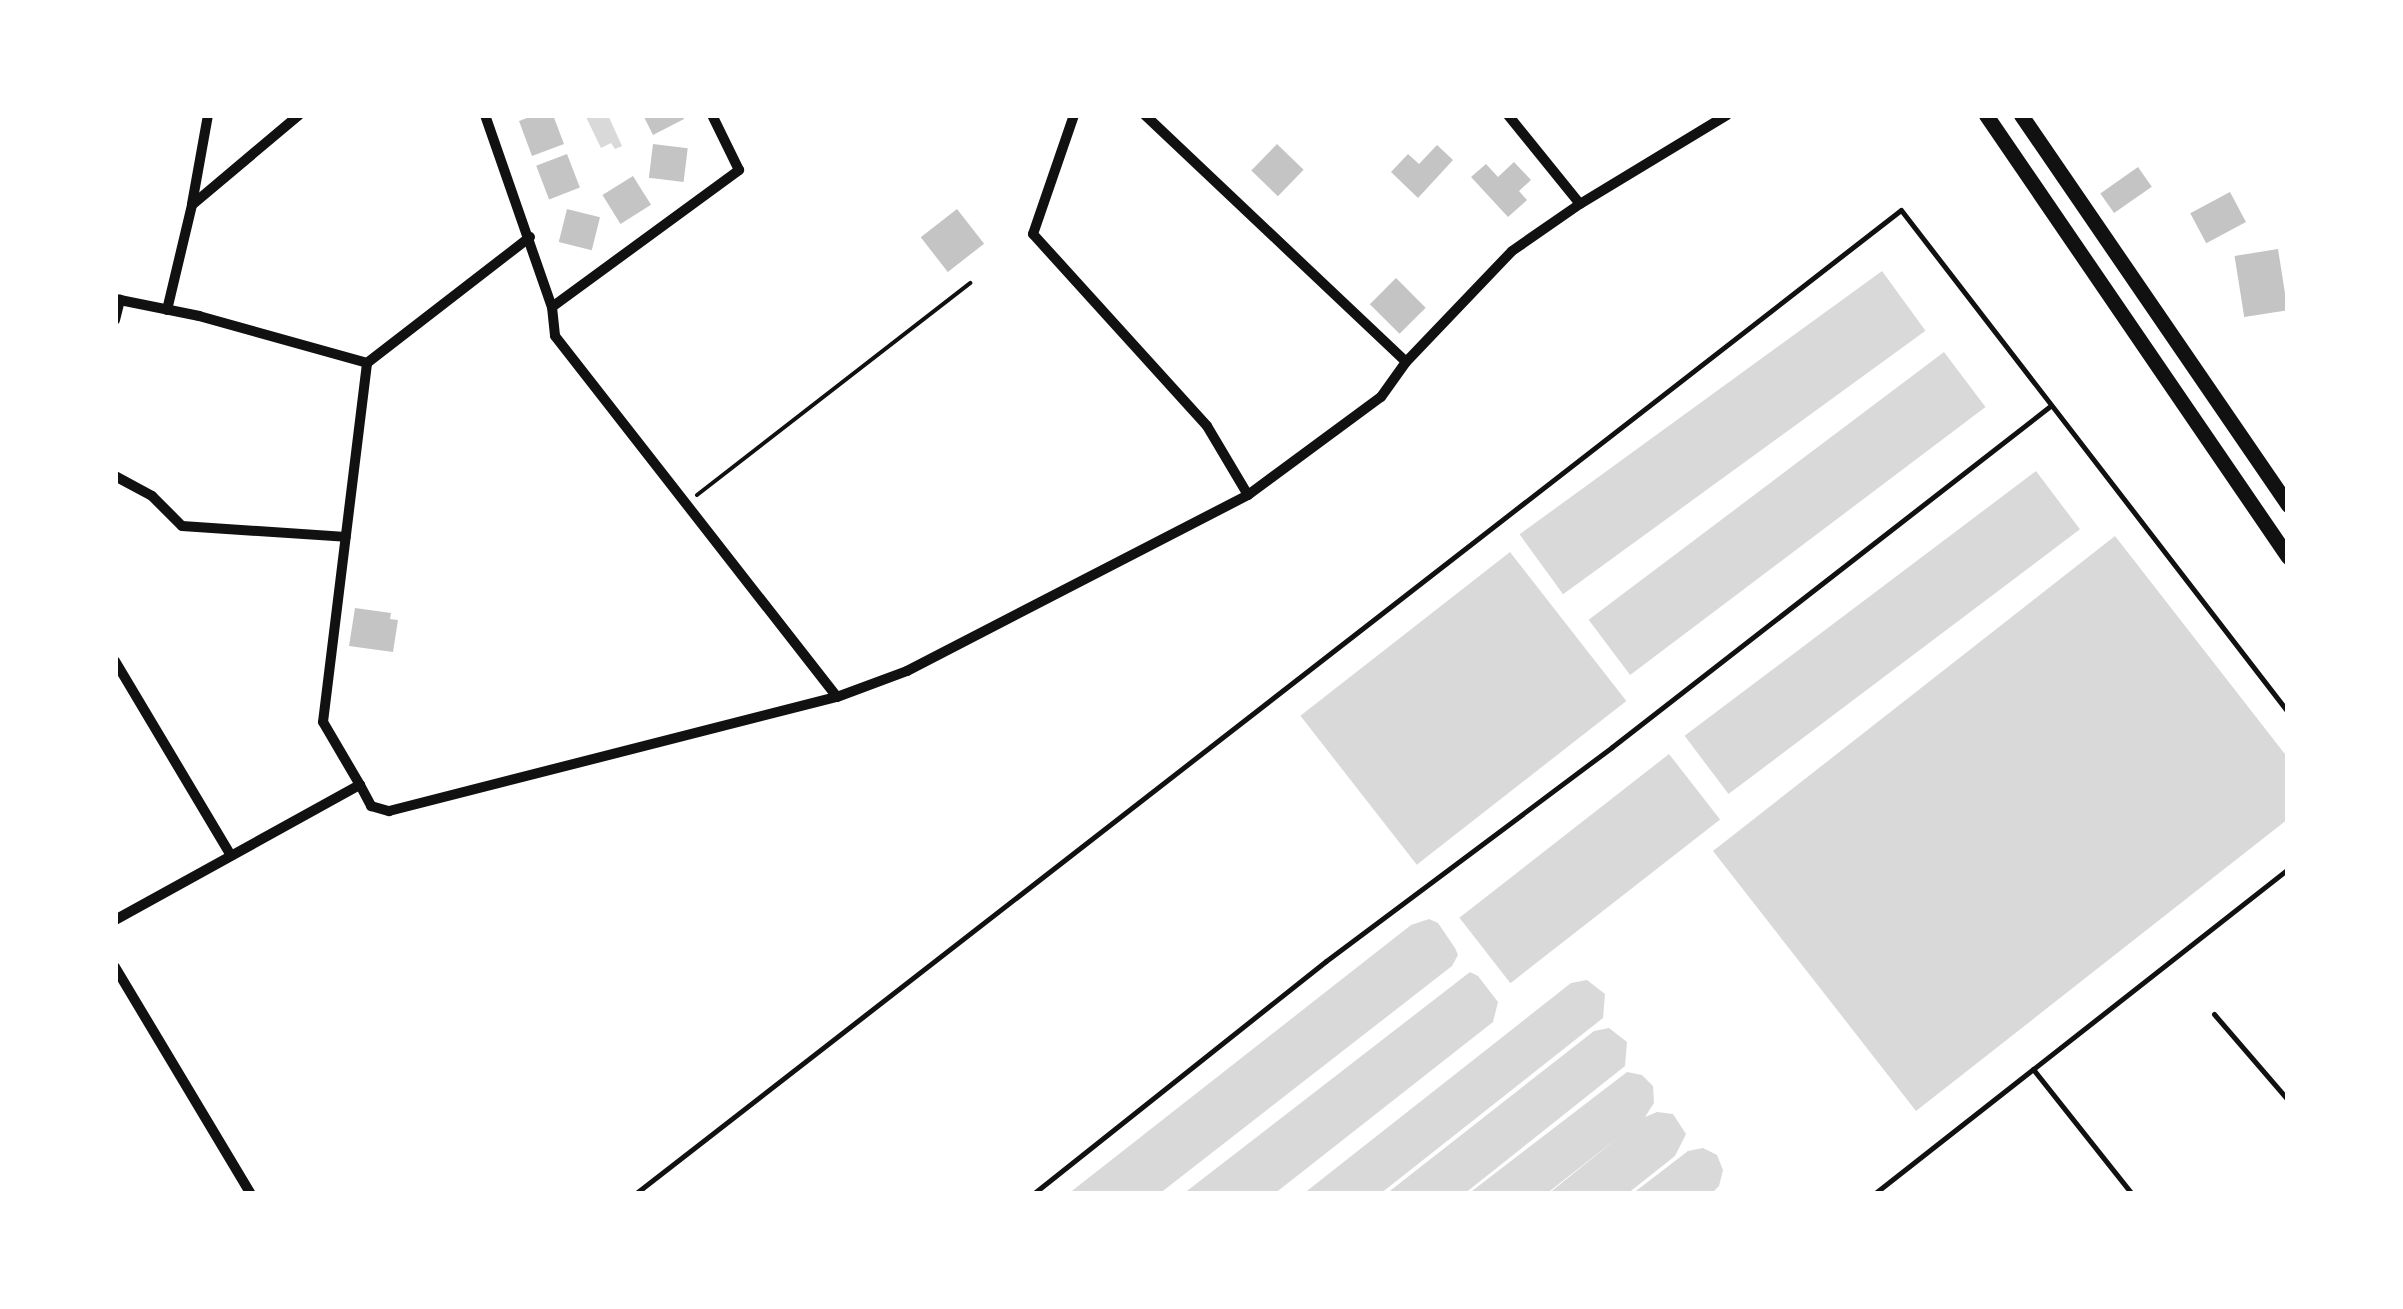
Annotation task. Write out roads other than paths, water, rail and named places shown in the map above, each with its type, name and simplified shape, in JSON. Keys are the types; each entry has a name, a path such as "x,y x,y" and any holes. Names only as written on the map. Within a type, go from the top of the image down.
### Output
{"main road":[{"path":"1986,115 2288,557"},
{"path":"2020,115 2288,506"}],"street":[{"path":"167,310 208,115"},
{"path":"192,205 299,115"},
{"path":"485,115 530,237 552,307 555,336 838,697"},
{"path":"552,307 739,170 712,115"},
{"path":"1074,115 1033,234 1207,426 1248,494"},
{"path":"1145,115 1406,362"},
{"path":"530,237 367,363 323,722 371,806 389,811 838,697 907,671 1248,494 1380,397 1406,362 1512,250 1727,115"},
{"path":"1511,116 1580,204"},
{"path":"115,320 117,300 367,363"},
{"path":"115,476 152,496 182,526 346,538"},
{"path":"115,662 230,854"},
{"path":"115,920 360,785"},
{"path":"115,967 251,1194"}],"lane":[{"path":"635,1194 1901,210 2049,407 2288,712"},
{"path":"1033,1194 1326,961 1612,748 2049,407"},
{"path":"1874,1194 2288,868"},
{"path":"2214,1014 2288,1100"},
{"path":"2033,1069 2132,1194"}]}
